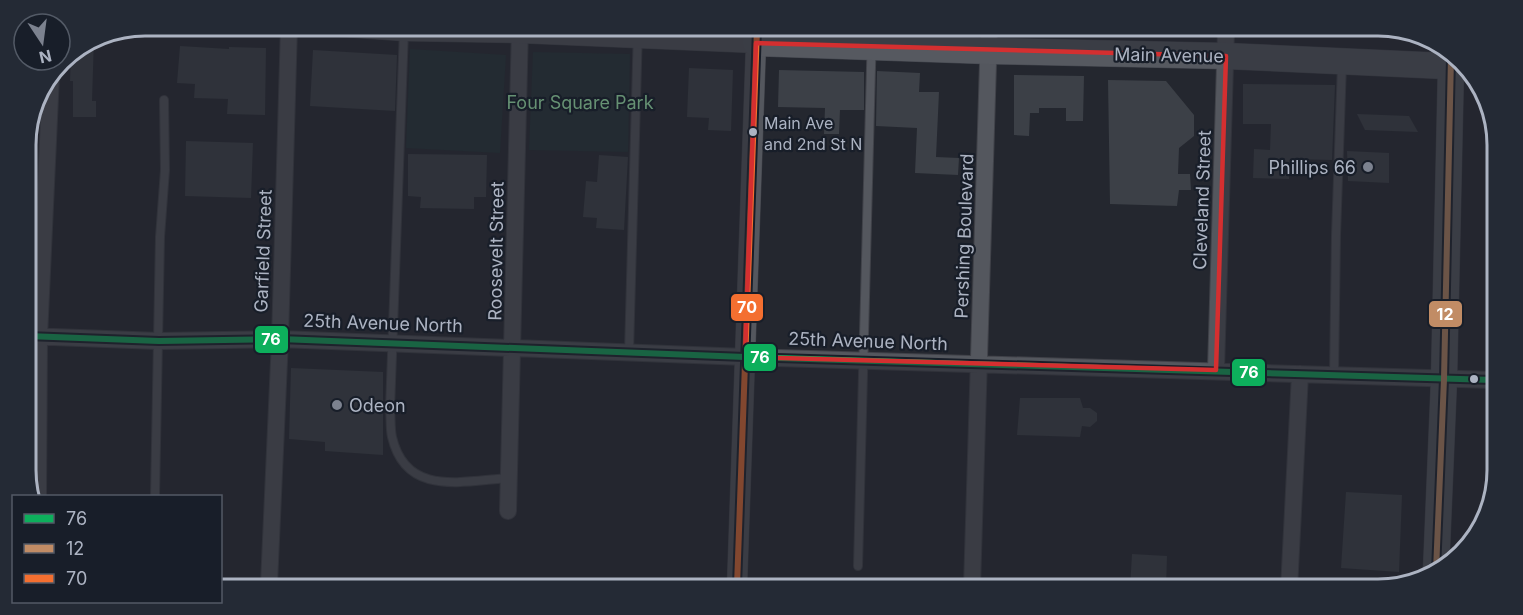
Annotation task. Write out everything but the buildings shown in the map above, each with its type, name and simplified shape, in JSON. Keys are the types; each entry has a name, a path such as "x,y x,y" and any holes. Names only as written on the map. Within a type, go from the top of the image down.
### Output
{"main road":[{"name":"Main Avenue","path":"756,36 1226,43 1342,61 1451,64"},
{"path":"1436,562 1456,69"}],"street":[{"name":"Garfield Street","path":"269,579 280,339 289,36"},
{"name":"Roosevelt Street","path":"508,511 520,36"},
{"path":"737,579 756,36"},
{"name":"Pershing Boulevard","path":"972,579 989,40"},
{"name":"Cleveland Street","path":"1216,370 1226,43"},
{"path":"36,293 50,92"},
{"name":"25th Avenue North","path":"36,337 159,341 280,339 863,361 1487,380"},
{"path":"1290,579 1300,374"},
{"path":"36,432 38,491"}],"lane":[{"path":"404,36 390,409 392,436 405,467 429,481 468,482 509,478"},
{"path":"629,352 638,36"},
{"path":"858,566 871,38"},
{"path":"1334,376 1335,235 1342,61"},
{"path":"155,495 160,237 165,170 164,100"}],"highlighted area":[{"path":"756,43 1226,56 1216,370 745,357"}],"green space":[{"name":"Four Square Park","path":"410,49 506,55 500,153 406,148"},
{"name":"Four Square Park","path":"533,52 630,54 628,152 529,150"}],"transit line":[{"name":"70","path":"737,579 757,36"},
{"name":"12","path":"1436,562 1444,379 1451,64"},
{"name":"76","path":"36,336 159,341 280,339 745,357 1487,380"}],"place":[{"name":"Main Ave and 2nd St N","path":"753,132"},
{"name":"Phillips 66","path":"1368,167"},
{"name":"Odeon","path":"337,405"}]}
